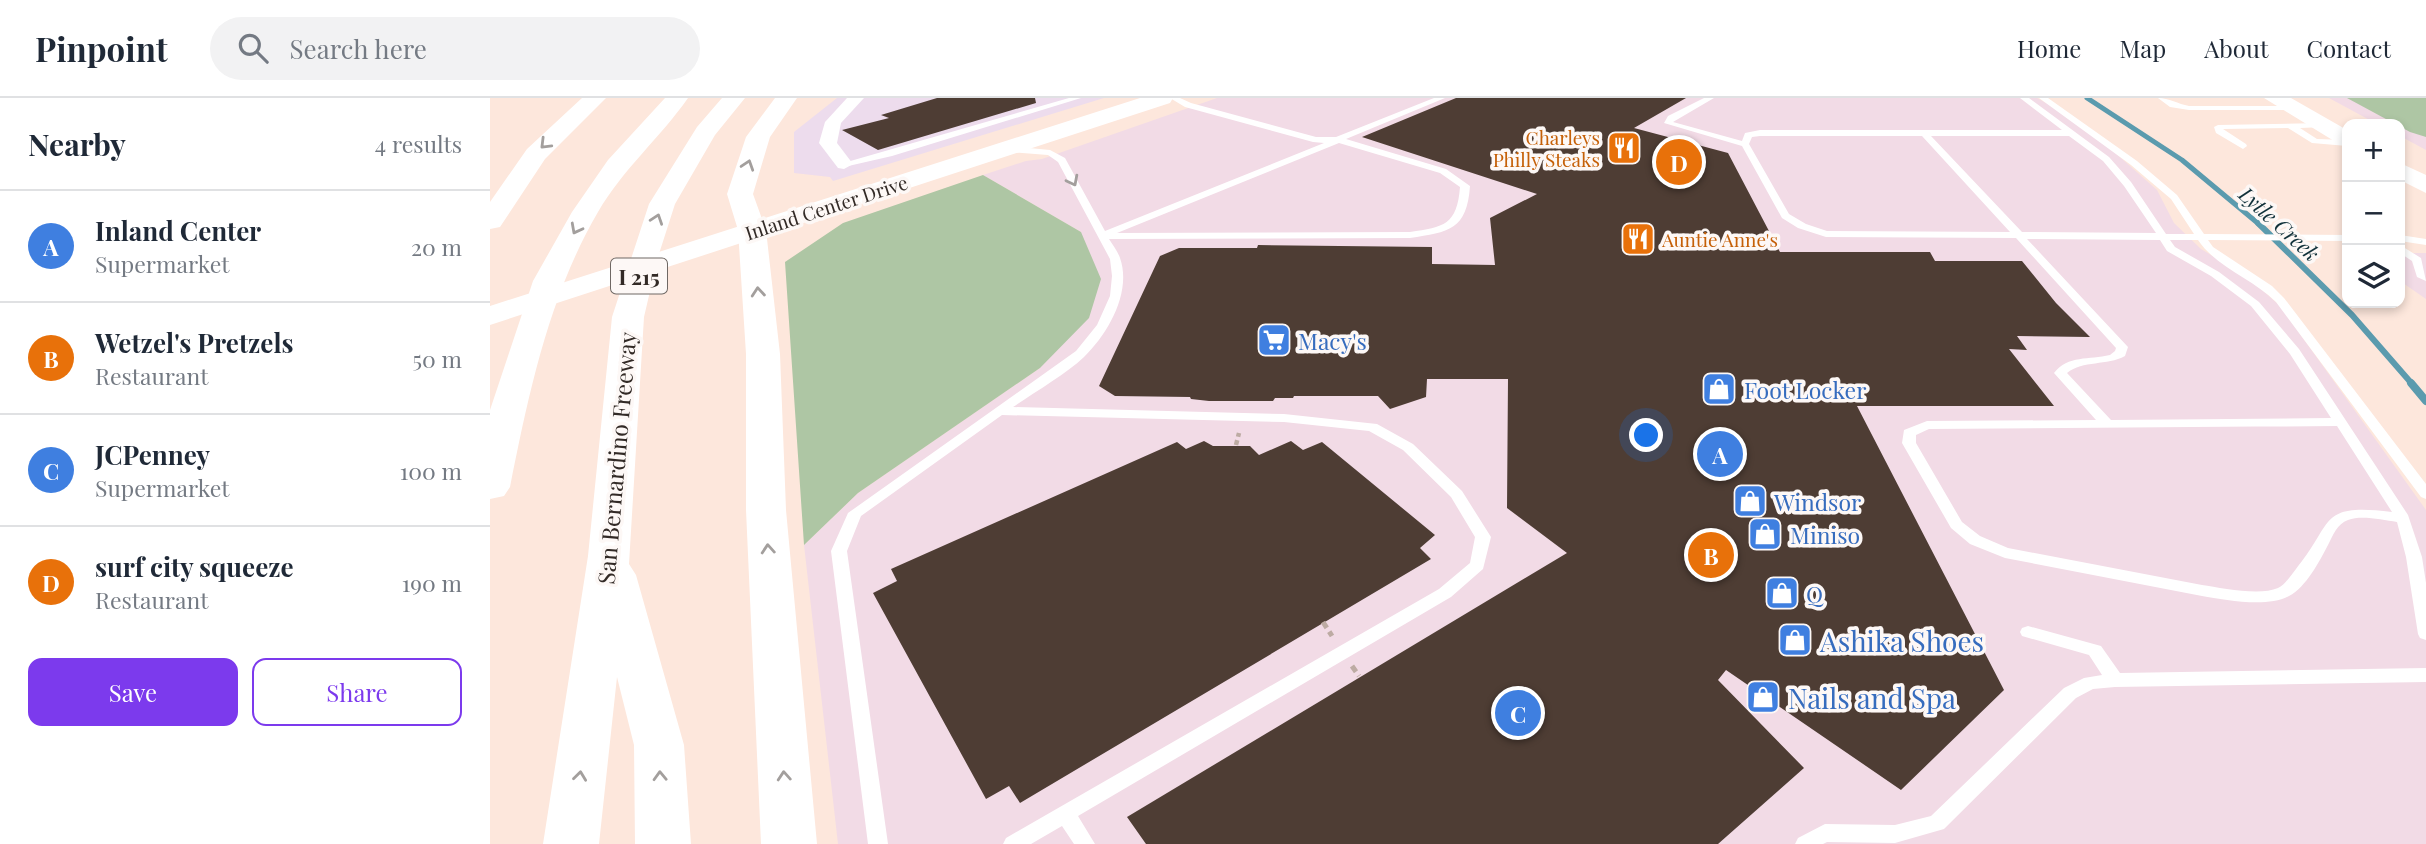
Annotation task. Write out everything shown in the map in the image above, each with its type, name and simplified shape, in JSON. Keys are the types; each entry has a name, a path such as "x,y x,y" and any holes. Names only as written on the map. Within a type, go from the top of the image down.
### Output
{"main road":[{"path":"490,220 536,154 595,98"},
{"path":"490,487 501,409 548,281 585,212 617,165 677,98"},
{"name":"San Bernardino Freeway","path":"571,844 609,556 613,478 628,317 662,204 705,132 734,98"},
{"path":"786,98 758,137 742,184 742,201 752,230 763,354 766,510 789,844"},
{"name":"Inland Center Drive","path":"490,316 1162,98"},
{"path":"2284,107 2342,121"},
{"path":"2284,107 2342,138"},
{"path":"2405,153 2426,164"},
{"path":"2405,173 2426,185"},
{"path":"609,556 659,746 663,844"}],"street":[{"path":"844,164 828,143 833,122 856,98"}],"lane":[{"path":"844,164 889,154 1077,98"},
{"path":"1101,236 1410,235 1434,231 1457,222 1464,210 1465,186 1455,177 1339,141 1316,140 1188,105 1174,98"},
{"path":"1187,98 1331,134 1339,141"},
{"path":"1101,236 1441,98"},
{"path":"1710,98 1668,122 1745,144 1785,216 1802,226 1826,234 2342,238"},
{"path":"2024,98 2106,159 2128,184 2171,249 2215,274 2255,304 2295,352 2403,518 2414,557 2426,634"},
{"path":"2043,98 2134,163 2174,197 2209,249 2268,288 2280,300 2426,494"},
{"path":"2162,98 2180,107 2284,107"},
{"path":"2239,98 2284,107 2315,141 2342,141"},
{"path":"2243,146 2219,131 2218,127 2284,107"},
{"path":"1745,144 1748,135 1760,133 2072,133"},
{"path":"1924,133 2122,346 2121,353 2115,358 2076,363 2064,367 2060,373 2107,424"},
{"path":"878,844 839,551 855,513 1080,354 1102,326 1116,296 1115,259 1062,160 1050,153 1009,149"},
{"path":"2405,239 2426,232"},
{"path":"2405,241 2426,242"},
{"path":"2404,245 2417,260 2421,275 2426,278"},
{"path":"999,411 1284,418 1373,427 1408,447 1458,494 1483,537 1477,565 1445,593 1013,844"},
{"path":"2342,422 1927,425 1909,433 1909,443 1955,526 1975,540 2006,553 2220,593 2260,596 2283,593 2305,570 2327,526 2339,516 2381,514 2403,518"},
{"path":"2028,632 2095,650 2115,680"},
{"path":"1805,844 1825,833 1895,834 1937,823 2070,693 2090,683 2115,680 2426,675"},
{"path":"1065,814 1085,844"}],"shaded area":[{"path":"837,98 1104,98 833,181 830,177 794,173 794,132"},
{"path":"1217,98 2037,98 2057,109 2112,150 2157,190 2174,223 2201,249 2249,278 2280,306 2426,510 2426,844 838,844 804,545 858,493 1040,368 1081,232 983,175 1026,161 1042,159"},
{"path":"2329,98 2426,98 2426,150 2405,139 2405,119 2368,119"},
{"path":"2405,253 2426,253 2426,299 2405,284"}],"green space":[{"path":"2347,98 2426,98 2426,137 2405,129 2405,119 2386,119"},
{"path":"983,175 1081,232 1101,279 1089,318 1040,368 858,493 804,545 785,262 843,223"}],"building":[{"path":"937,98 1035,98 1036,103 878,150 842,130 889,118 881,115"},
{"path":"1456,98 1686,98 1634,128 1728,153 1780,252 1930,252 1935,261 2022,261 2056,303 2090,337 2017,336 2027,350 2009,349 2054,406 1857,406 2004,690 1901,790 1726,670 1718,680 1804,768 1718,844 1146,844 1127,817 1567,553 1507,508 1508,379 1427,379 1426,397 1390,409 1378,396 1294,396 1275,398 1273,401 1209,401 1190,397 1115,396 1099,386 1160,256 1179,248 1257,248 1258,245 1432,247 1432,264 1495,265 1490,218 1537,194 1362,137"},
{"path":"1204,441 1213,446 1250,446 1259,455 1291,441 1303,450 1322,442 1435,535 1420,548 1431,559 1020,803 1009,786 986,799 873,593 897,581 891,569 1177,442 1186,449"}],"waterway":[{"name":"Lytle Creek","path":"2087,98 2182,160 2260,225"},
{"name":"Lytle Creek","path":"2258,223 2352,315 2413,385"},
{"name":"Lytle Creek","path":"2411,383 2426,401"}],"place":[{"name":"Charleys Philly Steaks","path":"1624,148"},
{"name":"surf city squeeze","path":"1679,162"},
{"name":"Auntie Anne's","path":"1638,239"},
{"name":"Macy's","path":"1274,340"},
{"name":"Foot Locker","path":"1719,389"},
{"name":"Inland Center","path":"1720,454"},
{"name":"Windsor","path":"1750,501"},
{"name":"Miniso","path":"1765,534"},
{"name":"Wetzel's Pretzels","path":"1711,555"},
{"name":"Q","path":"1782,593"},
{"name":"Ashika Shoes","path":"1795,640"},
{"name":"Nails and Spa","path":"1763,697"},
{"name":"JCPenney","path":"1518,713"}]}
